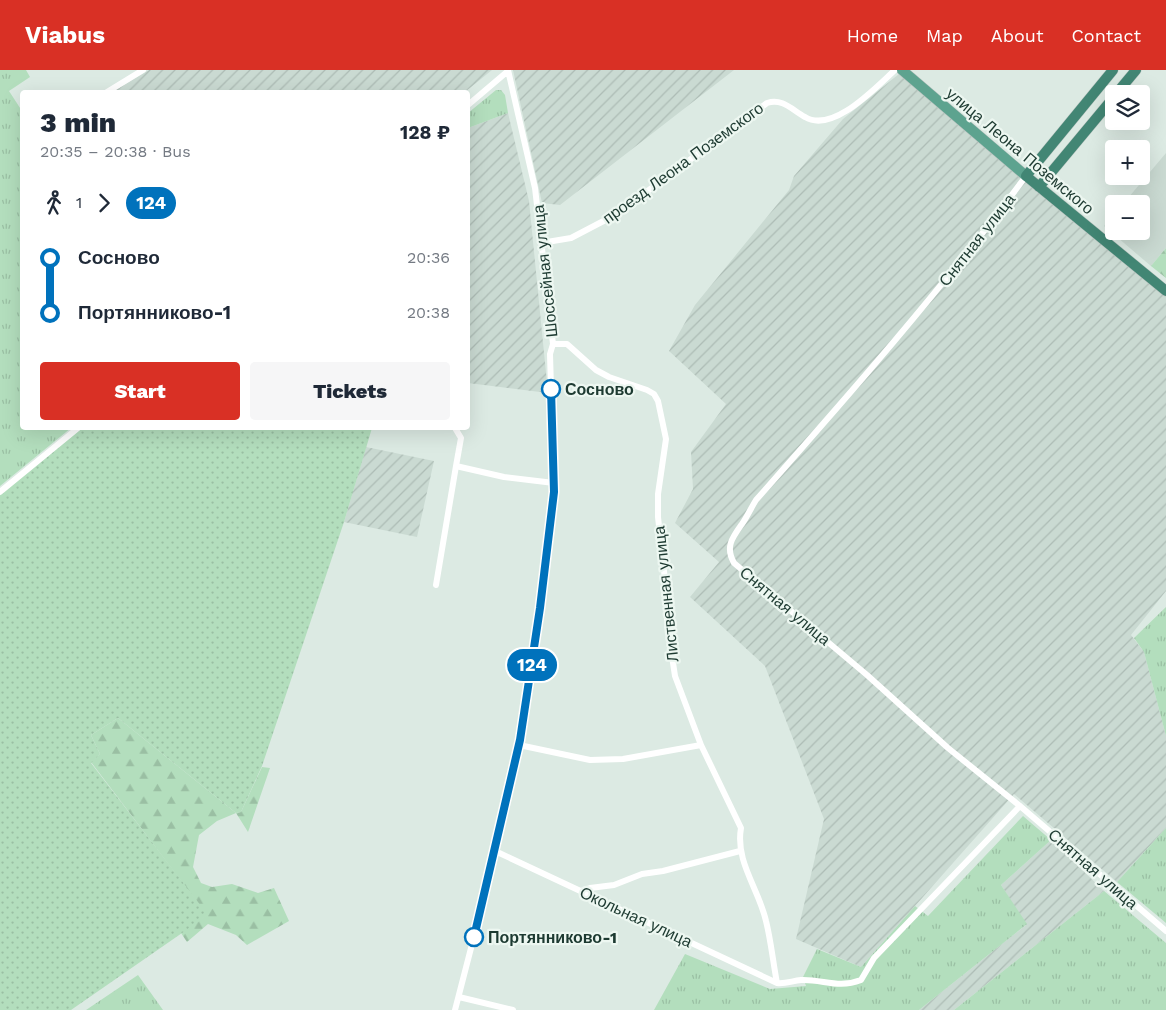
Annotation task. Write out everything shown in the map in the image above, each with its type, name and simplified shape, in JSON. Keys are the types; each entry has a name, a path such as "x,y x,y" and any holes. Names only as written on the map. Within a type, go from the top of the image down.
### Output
{"highway":[{"path":"1026,176 1113,70"},
{"path":"1123,85 1136,70"},
{"path":"1039,187 1105,107"},
{"name":"улица Леона Поземского","path":"1026,176 1166,291"}],"main road":[{"name":"улица Леона Поземского","path":"902,70 1026,176"}],"street":[{"path":"110,90 143,70"},
{"name":"проезд Леона Поземского","path":"541,243 571,238 615,215 767,103 782,102 806,118 813,120 836,117 854,107 895,70"},
{"path":"470,103 508,71"},
{"name":"Шоссейная улица","path":"455,1010 495,852 519,745 540,608 554,483 550,354 553,344 535,188 508,71"},
{"name":"Снятная улица","path":"1026,176 986,230 891,346 756,500 731,539 730,553 734,563 868,675 948,748 1020,806 1166,931"},
{"name":"Лиственная улица","path":"553,344 567,344 596,370 608,377 647,390 654,394 658,401 666,439 658,494 658,517 667,598 667,623 675,676 701,745 740,828 740,851 760,899 766,921 777,983"},
{"path":"0,492 76,430"},
{"path":"436,584 461,438 456,430"},
{"path":"456,466 504,477 554,483"},
{"path":"519,745 590,760 622,759 701,745"},
{"path":"777,983 785,984 802,980 847,985 861,980 874,958 1020,806"},
{"path":"581,891 614,885 642,874 663,871 740,851"},
{"name":"Окольная улица","path":"495,852 777,983"},
{"path":"459,996 513,1010"}],"shaded area":[{"path":"149,70 492,70 467,90 115,90"},
{"path":"513,70 734,70 560,205 542,203"},
{"path":"899,74 1166,294 1166,591 1131,635 1144,652 1166,736 1166,828 1117,882 1014,794 861,967 796,939 824,819 765,666 690,597 719,562 675,523 693,489 691,452 726,404 669,351 695,305 789,190 794,176 843,119"},
{"path":"508,113 529,201 548,393 470,383 470,127"},
{"path":"1166,153 1166,248 1151,266 1120,240 1150,240 1150,195 1131,195 1139,185 1150,185 1150,172"},
{"path":"366,447 434,461 417,537 344,522"},
{"path":"1051,840 1104,891 954,1010 919,1010 1026,925 1001,885"}],"green space":[{"path":"0,70 26,70 30,77 9,91 20,108 20,430 69,430 0,486"},
{"path":"496,90 501,90 505,95 508,113 470,127 470,111"},
{"path":"1166,248 1166,278 1151,266"},
{"path":"80,430 371,430 344,522 262,766 241,812 236,813 118,718 91,735 100,754 91,763 208,915 71,1010 0,1010 0,494"},
{"path":"1166,607 1166,736 1144,652 1134,638"},
{"path":"118,718 236,813 217,821 199,835 193,867 201,883 212,887 232,884 258,893 274,888 289,921 247,945 236,935 208,924 187,942 181,933 207,915 91,762 100,754 91,735"},
{"path":"262,767 270,768 248,832 236,813 241,812"},
{"path":"1023,816 1051,840 1001,885 1027,924 919,1010 654,1010 685,954 770,989 806,986 803,977 817,949 861,967 915,906 928,916"},
{"path":"1166,828 1166,923 1117,882"},
{"path":"1104,891 1166,943 1166,1010 954,1010"},
{"path":"138,975 163,1010 86,1010"}],"bus line":[{"name":"124","path":"474,937 519,745 540,608 554,492 551,389"}],"place":[{"name":"Сосново","path":"551,389"},
{"name":"Портянниково-1","path":"474,937"}]}
